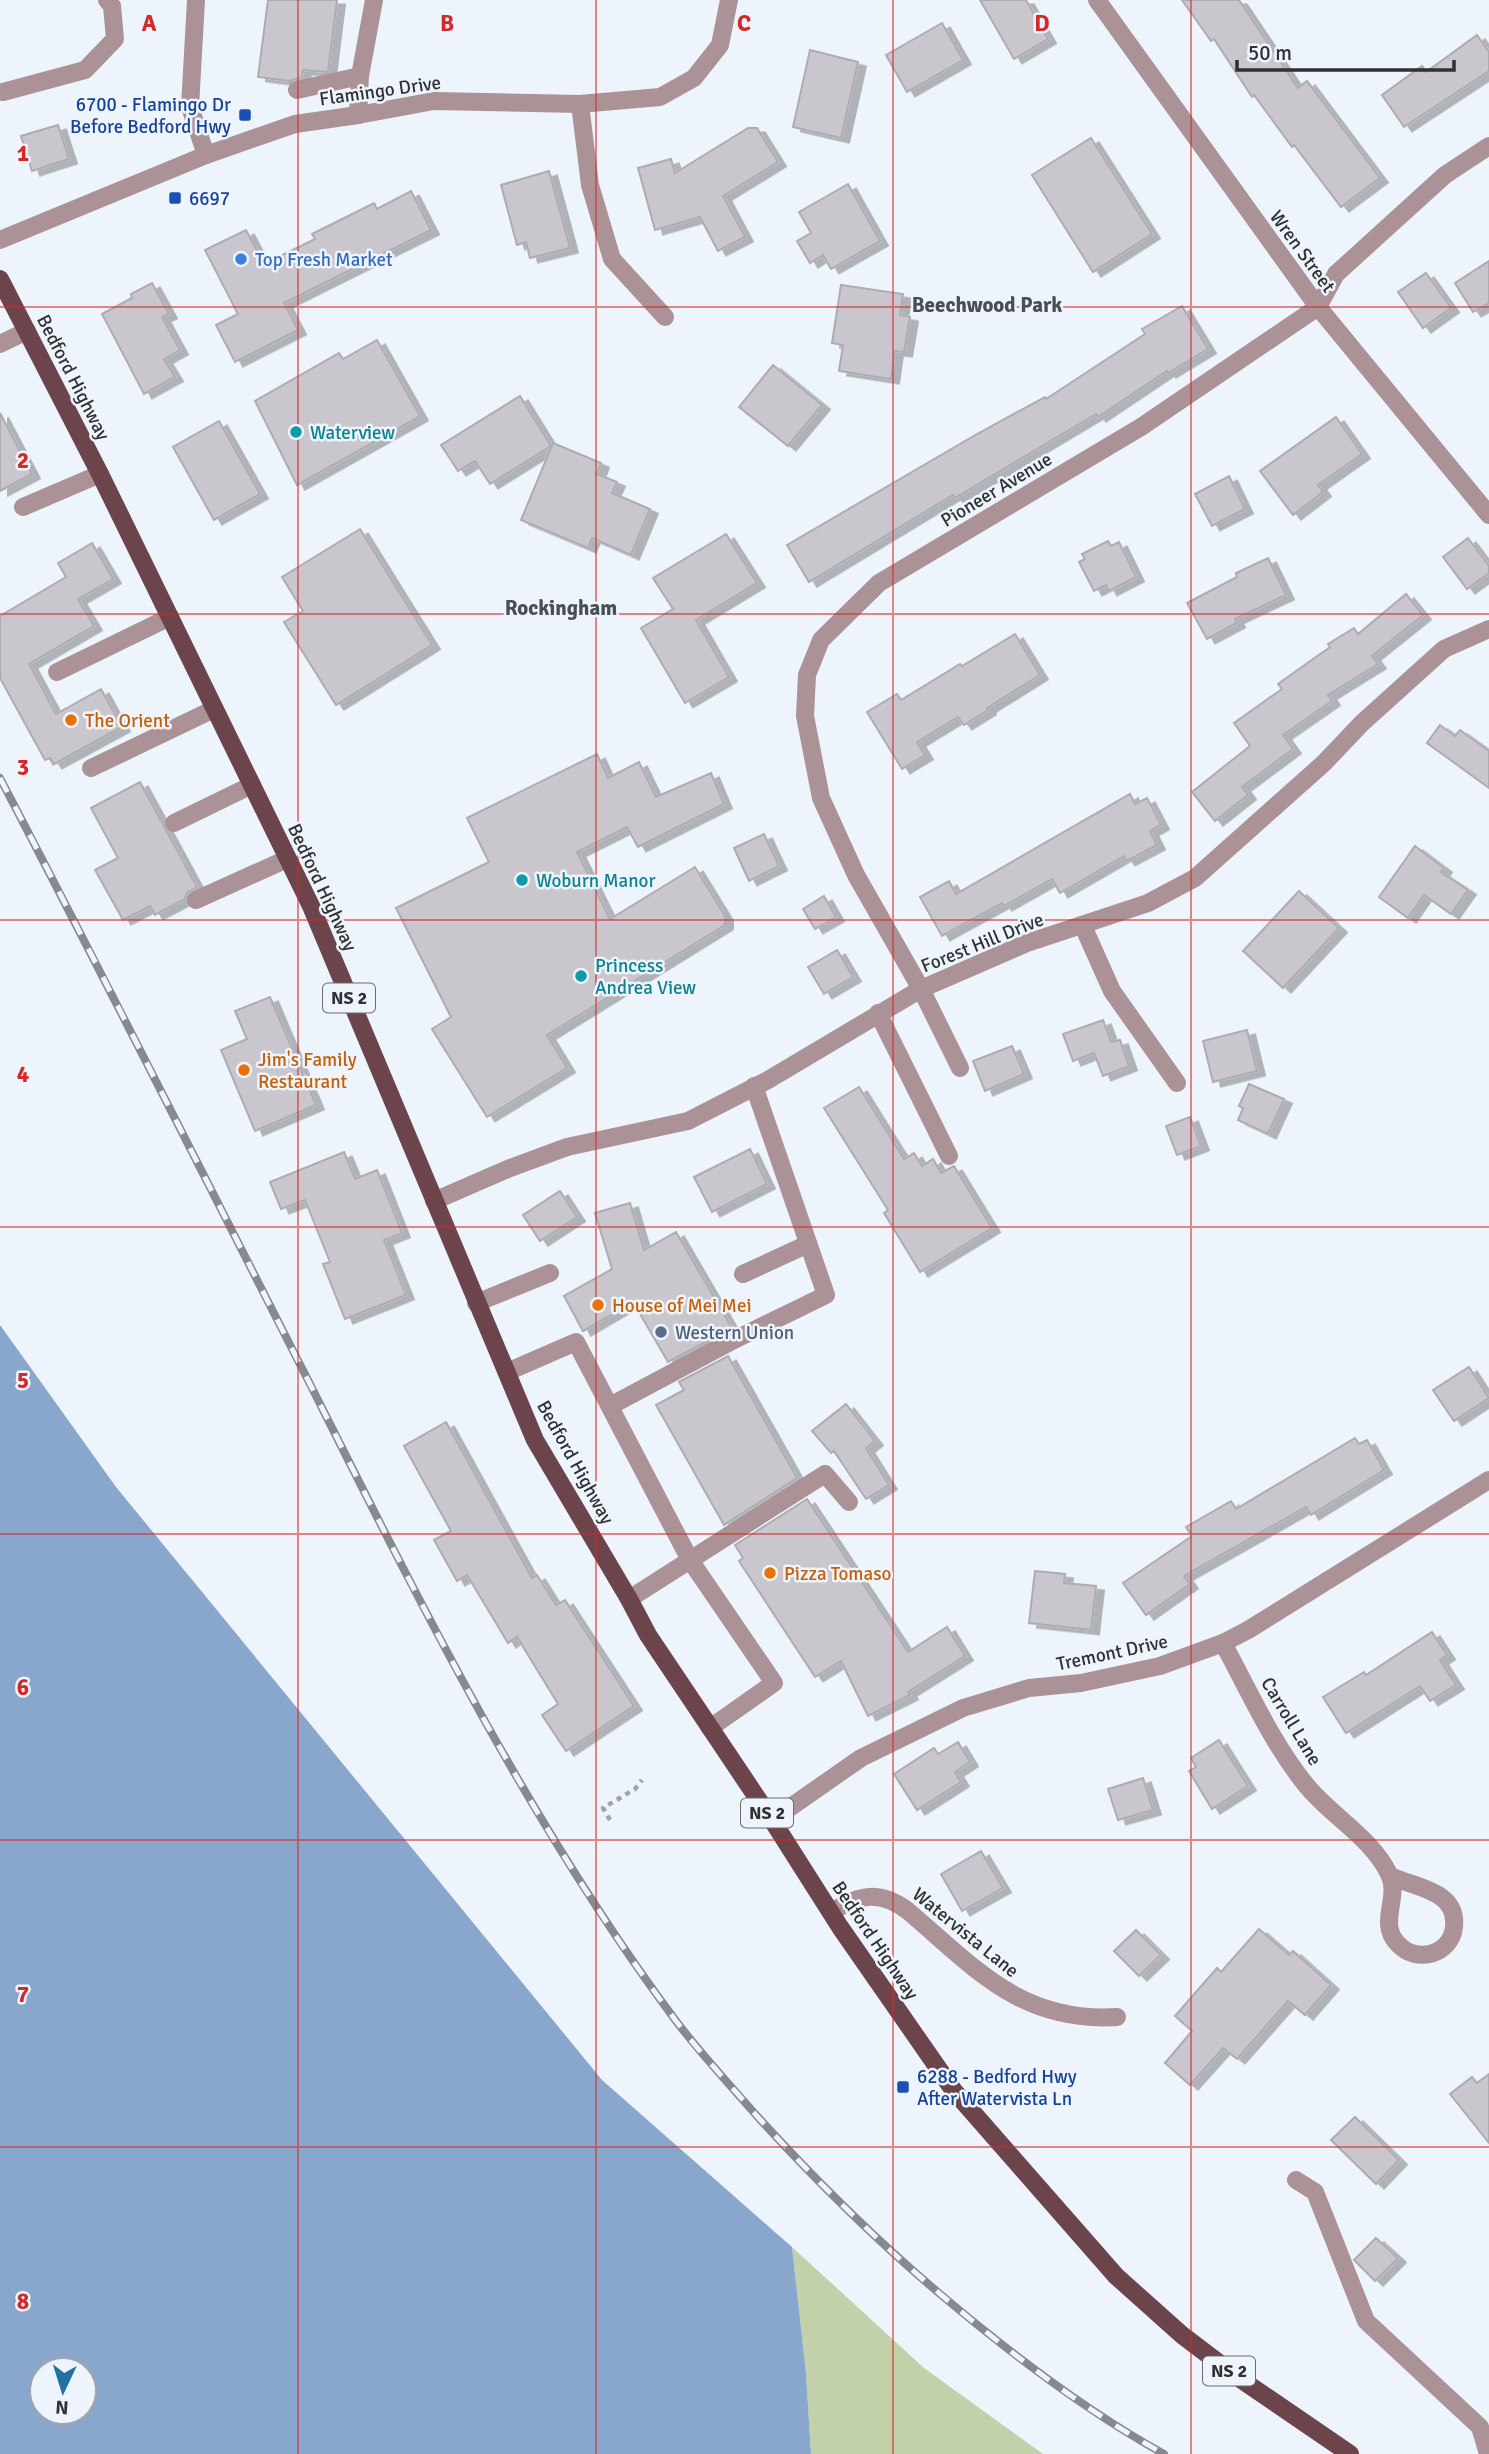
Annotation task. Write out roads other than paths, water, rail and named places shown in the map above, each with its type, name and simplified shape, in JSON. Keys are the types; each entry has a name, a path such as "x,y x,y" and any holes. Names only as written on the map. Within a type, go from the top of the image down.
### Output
{"main road":[{"name":"Bedford Highway","path":"3,290 27,331 100,474 311,906 535,1440 648,1635 954,2091 1116,2276 1182,2335 1236,2376 1350,2454"}],"street":[{"path":"1,90 85,70 115,39 111,6 107,0"},
{"path":"196,0 190,107 206,155"},
{"path":"358,115 360,76 374,0"},
{"name":"Flamingo Drive","path":"0,240 206,155 295,124 434,101 580,104 660,97 694,78 720,45 729,0"},
{"name":"Wren Street","path":"1097,0 1318,307 1489,516"},
{"path":"297,90 360,76"},
{"path":"580,104 590,185 612,259 665,317"},
{"name":"Pioneer Avenue","path":"960,1068 921,989 856,875 821,798 804,716 807,675 821,640 879,583 1141,427 1318,307 1336,274 1445,175 1489,146"},
{"path":"0,344 27,331"},
{"path":"23,508 100,474"},
{"path":"57,672 170,617"},
{"name":"Forest Hill Drive","path":"434,1201 567,1147 688,1121 754,1087 921,989 1027,943 1149,903 1195,878 1324,763 1370,715 1444,649 1489,629"},
{"path":"91,768 214,709"},
{"path":"174,822 252,785"},
{"path":"196,900 288,859"},
{"path":"1083,926 1112,991 1177,1083"},
{"path":"878,1013 949,1156"},
{"path":"610,1406 730,1342 826,1296 754,1087"},
{"path":"743,1274 808,1244"},
{"path":"477,1303 550,1273"},
{"path":"507,1372 576,1342 690,1560 774,1684 710,1728"},
{"path":"629,1599 825,1474 849,1502"},
{"name":"Tremont Drive","path":"772,1820 861,1758 963,1708 1029,1688 1081,1683 1160,1667 1223,1643 1489,1480"},
{"name":"Carroll Lane","path":"1223,1643 1292,1767 1324,1806 1369,1847 1391,1876"},
{"path":"1391,1876 1437,1893 1449,1904 1454,1915 1453,1932 1440,1951 1429,1955 1412,1953 1401,1948 1393,1939 1388,1922 1391,1876"},
{"name":"Watervista Lane","path":"832,1912 857,1898 875,1897 892,1901 1012,1996 1062,2015 1080,2018 1117,2017"},
{"path":"1296,2180 1315,2192 1366,2321 1480,2427 1488,2454"}],"water":[{"path":"0,1325 116,1487 602,2080 792,2247 806,2373 811,2454 0,2454"}],"railway":[{"path":"0,778 437,1633 526,1792 623,1947 695,2045 803,2165 876,2237 952,2304 1028,2365 1108,2421 1164,2454"}],"place":[{"name":"6700 - Flamingo Dr Before Bedford Hwy","path":"245,115"},
{"name":"6697","path":"175,198"},
{"name":"Top Fresh Market","path":"241,259"},
{"name":"Waterview","path":"296,432"},
{"name":"The Orient","path":"71,720"},
{"name":"Woburn Manor","path":"522,880"},
{"name":"Princess Andrea View","path":"581,976"},
{"name":"Jim's Family Restaurant","path":"244,1070"},
{"name":"House of Mei Mei","path":"598,1305"},
{"name":"Western Union","path":"661,1332"},
{"name":"Pizza Tomaso","path":"770,1573"},
{"name":"6288 - Bedford Hwy After Watervista Ln","path":"903,2087"}],"district":[{"name":"Beechwood Park","path":"987,305"},
{"name":"Rockingham","path":"561,608"}]}
